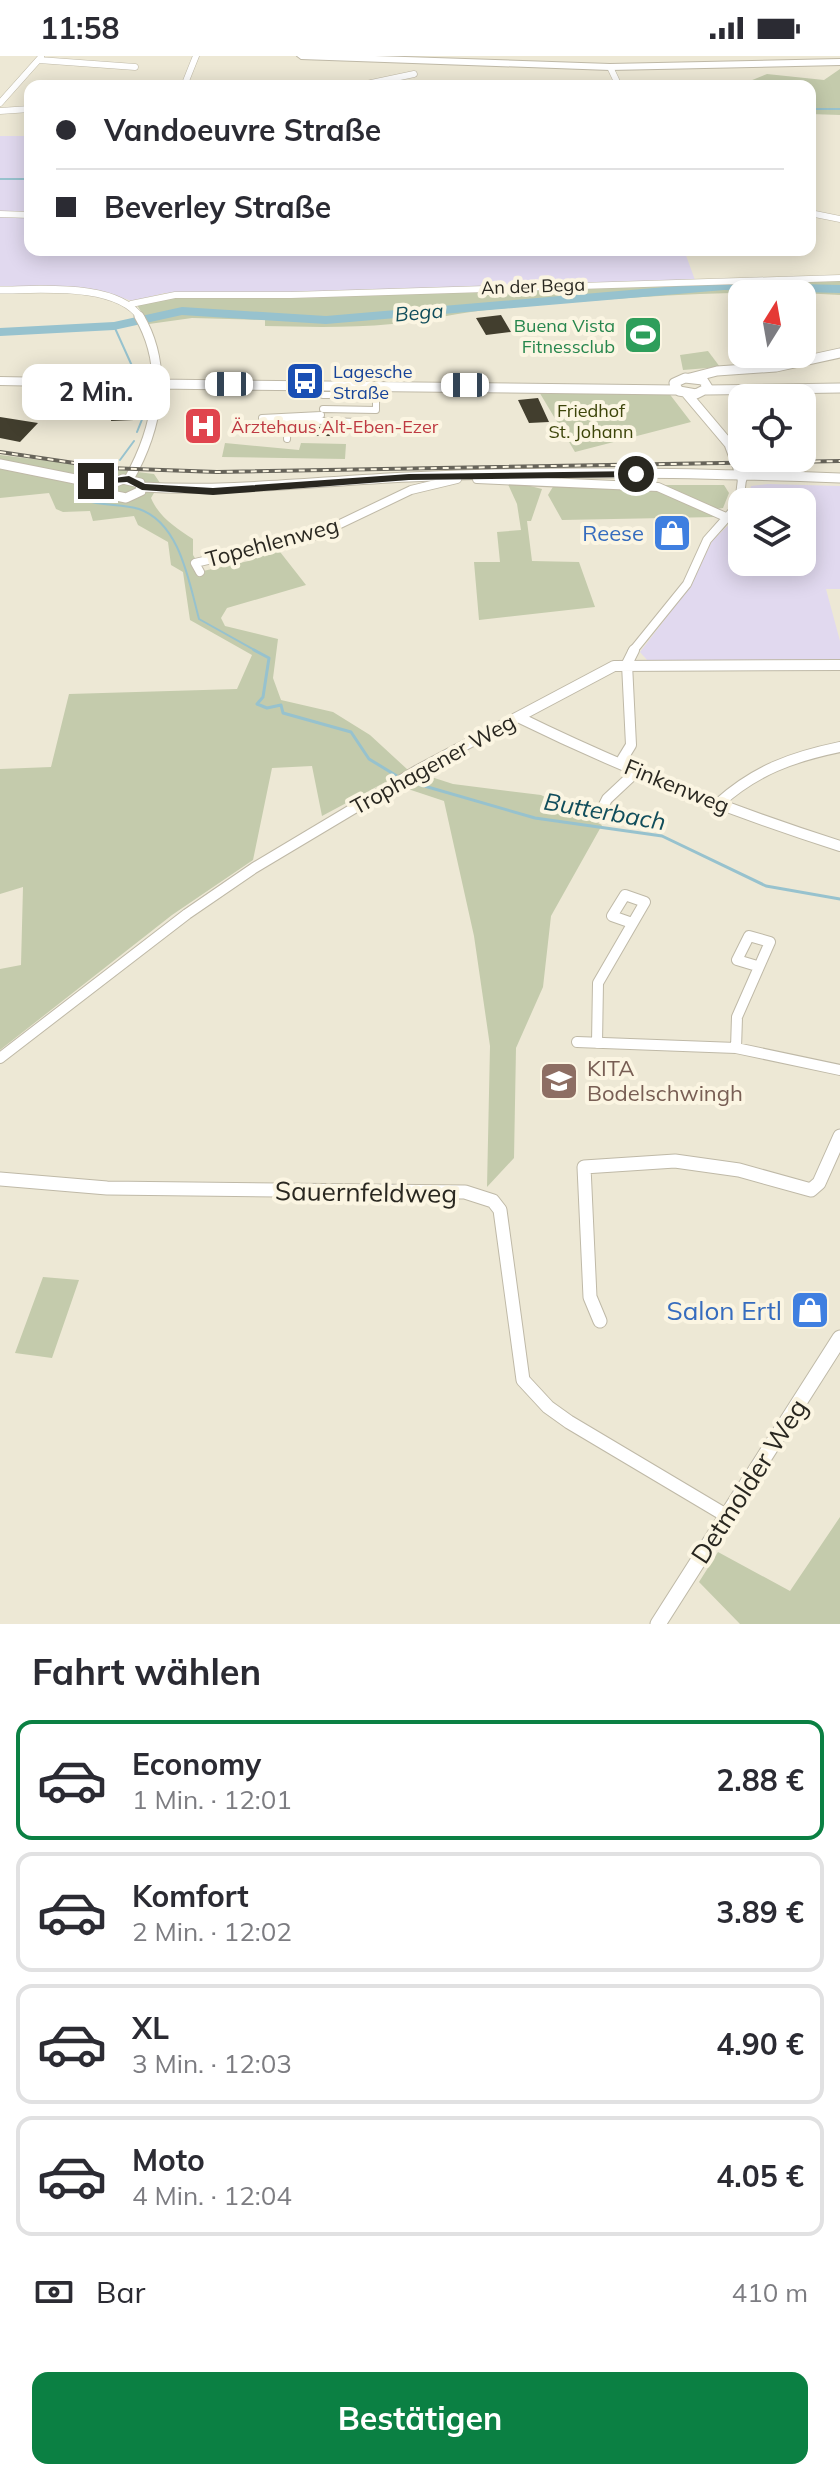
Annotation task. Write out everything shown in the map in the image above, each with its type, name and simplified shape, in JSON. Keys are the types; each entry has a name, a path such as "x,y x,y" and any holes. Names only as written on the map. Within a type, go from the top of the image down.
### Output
{"main road":[{"path":"301,56 524,58 610,67 840,62"}],"street":[{"path":"186,80 196,56"},
{"path":"0,103 40,58 135,67"},
{"path":"610,67 616,80"},
{"path":"386,80 414,74"},
{"path":"0,111 24,109"},
{"path":"0,214 24,215"},
{"path":"816,214 840,219"},
{"name":"An der Bega","path":"134,308 175,295 291,295 840,278"},
{"path":"0,290 81,293 134,308 153,350 156,410 129,479"},
{"path":"679,389 690,378 724,371 776,367 840,353"},
{"path":"735,384 729,380 737,370"},
{"path":"699,409 705,387 724,371"},
{"path":"690,378 705,387"},
{"path":"0,381 679,389 728,386"},
{"path":"322,415 324,384"},
{"path":"816,388 840,388"},
{"path":"679,389 729,444 742,476 741,488"},
{"path":"323,395 367,395"},
{"path":"287,439 288,418 322,415 337,409 376,410 376,395"},
{"path":"336,421 337,409"},
{"path":"322,415 336,421 358,422"},
{"path":"0,464 109,485 129,479"},
{"path":"109,485 115,498 139,491 257,490 424,476 636,474 840,480"},
{"path":"129,479 139,491"},
{"name":"Topehlenweg","path":"200,572 195,563 317,535 411,490 447,480 509,479 545,484 658,487 728,518"},
{"path":"620,763 631,745 627,664 632,652 687,584 707,540 728,518"},
{"path":"627,664 840,665"},
{"name":"Trophagener Weg","path":"0,1058 187,914 254,868 418,770 614,666 627,664"},
{"name":"Finkenweg","path":"518,717 719,803 840,846"},
{"path":"719,803 750,774 787,757 840,747"},
{"path":"598,817 607,799 638,770"},
{"path":"597,1043 598,983 632,923"},
{"path":"736,1048 737,1017 757,966"},
{"path":"577,1042 736,1048 840,1070"},
{"path":"600,1321 590,1297 584,1167 675,1161 739,1170 811,1190 819,1183 840,1136"},
{"name":"Sauernfeldweg","path":"0,1179 139,1189 465,1192 493,1201 500,1210 523,1380 548,1407 569,1422 727,1516"},
{"name":"Detmolder Weg","path":"658,1624 840,1338"}],"shaded area":[{"path":"0,136 24,136 24,213 0,213"},
{"path":"0,216 24,216 24,256 686,256 695,280 294,293 165,293 132,301 103,292 0,288"},
{"path":"751,486 840,486 840,589 826,589 840,641 840,661 647,660 640,652 691,585 712,541 728,526 728,576 816,576 816,488"}],"green space":[{"path":"840,69 840,115 816,114 816,80 752,80 767,74 824,80"},
{"path":"840,279 840,295 816,294 816,280 804,280"},
{"path":"728,282 728,294 624,298 495,309 405,323 360,326 265,326 265,320 192,318 149,324 137,305 163,298"},
{"path":"708,351 720,367 683,370 680,355"},
{"name":"Friedhof St. Johann","path":"538,390 668,392 691,422 575,452"},
{"path":"225,443 299,450 301,443 346,444 345,459 222,457"},
{"path":"0,455 154,474 160,483 151,498 154,505 169,522 193,539 193,555 203,571 253,560 249,553 277,548 306,585 227,608 221,618 225,626 278,639 273,678 281,700 333,712 370,735 408,770 322,816 312,766 272,768 253,860 172,915 0,1050 0,969 21,965 23,887 0,894 0,769 51,767 69,694 237,689 252,655 190,620 183,572 171,565 168,542 138,525 134,516 93,521 90,511 63,512 56,509 49,493 0,498"},
{"path":"506,480 542,489 531,521 527,521 532,561 579,562 595,607 479,620 474,562 500,562 497,532 521,530 517,504"},
{"path":"554,485 653,489 716,517 562,520 548,495"},
{"path":"724,485 728,496 723,508 716,509 662,486"},
{"path":"419,773 453,784 541,795 602,825 551,916 543,987 516,1048 514,1158 487,1187 490,1046 474,936 444,801 402,787"},
{"path":"43,1277 79,1280 52,1358 15,1353"},
{"path":"840,1517 840,1624 740,1624 699,1582 718,1552 790,1591"}],"building":[{"path":"501,315 511,332 486,335 476,318"},
{"path":"135,398 134,420 111,421 113,399"},
{"path":"538,398 549,422 529,423 518,400"},
{"path":"0,417 38,423 20,442 0,438"},
{"path":"299,426 345,428 345,436 298,436"}],"waterway":[{"path":"816,109 840,109"},
{"path":"0,179 24,179"},
{"name":"Bega","path":"0,332 114,326 182,311 326,320 724,286 840,289"},
{"path":"114,326 137,377"},
{"path":"137,432 145,412 142,389"},
{"path":"120,460 134,441"},
{"name":"Butterbach","path":"87,487 80,495 84,500 139,509 153,516 164,527 181,555 199,619 258,652"},
{"name":"Butterbach","path":"254,650 269,658 263,697 257,704 267,708 281,705 283,713 351,732 369,759 397,776"},
{"name":"Butterbach","path":"407,781 535,818 662,836 766,886 840,899"}],"railway":[{"path":"0,452 108,468 217,472 840,461"}],"place":[{"name":"Buena Vista Fitnessclub","path":"643,335"},
{"name":"Lagesche Straße","path":"305,381"},
{"name":"Ärztehaus Alt-Eben-Ezer","path":"203,426"},
{"name":"Reese","path":"672,533"},
{"name":"KITA Bodelschwingh","path":"559,1081"},
{"name":"Salon Ertl","path":"810,1310"}],"route":[{"path":"96,481 129,479 137,481 142,487 213,491 409,477 636,474"}]}
